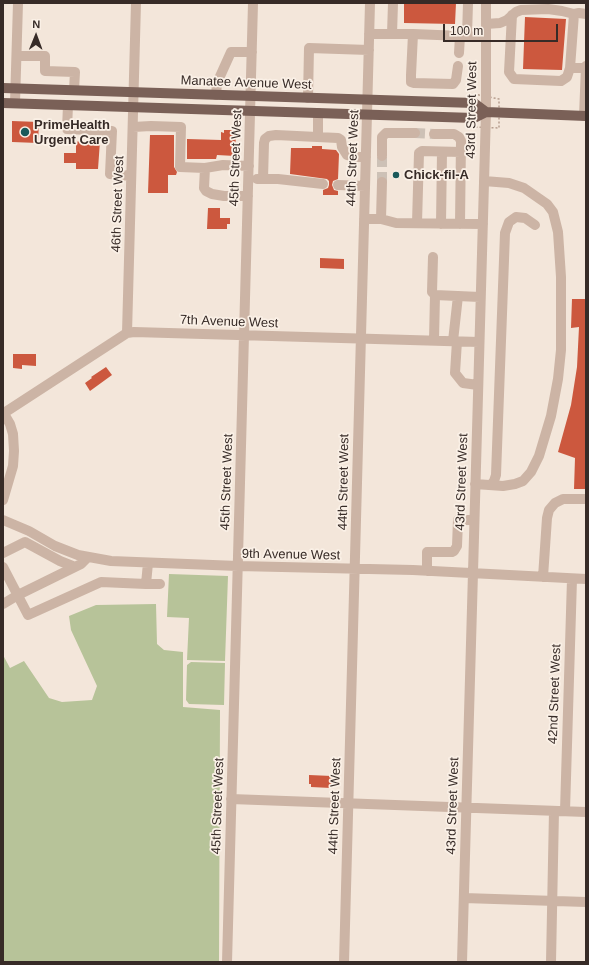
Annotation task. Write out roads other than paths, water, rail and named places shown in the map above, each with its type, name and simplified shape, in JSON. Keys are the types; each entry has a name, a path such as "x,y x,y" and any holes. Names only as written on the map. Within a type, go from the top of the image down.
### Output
{"main road":[{"name":"Manatee Avenue West","path":"3,88 474,103 486,112"},
{"name":"Manatee Avenue West","path":"3,103 474,118 486,112 585,116"}],"street":[{"path":"15,103 18,3"},
{"name":"46th Street West","path":"127,333 136,3"},
{"name":"45th Street West","path":"227,962 253,3"},
{"name":"44th Street West","path":"344,962 370,3"},
{"path":"392,34 393,3"},
{"path":"459,52 468,3"},
{"name":"43rd Street West","path":"462,962 486,112 486,3"},
{"path":"486,24 500,23 521,10 556,10 574,14 586,14"},
{"path":"512,16 509,72 514,79 561,80 567,77 570,68 574,14"},
{"path":"369,34 486,37"},
{"path":"413,34 411,82 432,85 453,84 456,80 458,66"},
{"path":"308,98 308,48 369,50"},
{"path":"216,95 217,83 231,52 252,52"},
{"path":"17,56 45,56 44,71 75,72 74,90"},
{"path":"570,68 586,67 585,116"},
{"path":"68,105 67,129 112,131 110,174 131,176"},
{"path":"318,113 318,137"},
{"path":"133,127 181,127 180,167 205,168 223,165 249,166"},
{"path":"382,156 382,137 386,133 415,133"},
{"path":"434,134 454,134 459,137 461,141 460,224"},
{"path":"263,179 264,143 265,139 269,136 340,138 342,147 347,155 354,157 366,156"},
{"path":"417,223 419,153 422,151 461,152"},
{"path":"441,224 442,152"},
{"path":"205,168 204,188 206,190 219,195 248,196"},
{"path":"249,178 323,184"},
{"path":"475,484 509,486 523,481 531,472 539,456 551,416 558,379 561,350 561,282 555,217 550,208 535,194 520,186 504,182 484,181"},
{"path":"381,219 382,182"},
{"path":"338,185 365,186"},
{"path":"491,485 496,475 505,233 509,222 516,217 525,218 535,225"},
{"path":"364,219 381,219 396,223 482,224"},
{"path":"433,256 432,292 435,295 434,340"},
{"path":"435,295 480,297"},
{"path":"458,296 455,341 455,373 463,384 478,384"},
{"path":"3,500 12,466 14,451 13,434 3,413 127,333"},
{"name":"7th Avenue West","path":"127,333 479,342"},
{"path":"543,577 547,518 549,510 562,499 586,499"},
{"name":"9th Avenue West","path":"3,520 55,546 88,557 111,561 427,571 586,579"},
{"path":"427,571 427,552 454,551 457,546 458,520 474,520"},
{"path":"3,553 24,542 60,561 75,567"},
{"path":"3,604 81,564 88,557"},
{"path":"146,584 148,563"},
{"path":"3,567 28,615 101,582 160,584"},
{"name":"42nd Street West","path":"565,811 572,579"},
{"path":"231,799 348,802 586,812"},
{"path":"551,962 554,811"},
{"path":"464,898 586,902"}],"tunnel":[{"path":"415,133 434,134"},
{"path":"382,156 382,182"}],"place":[{"name":"PrimeHealth Urgent Care","path":"25,132"},
{"name":"Chick-fil-A","path":"396,175"}]}
